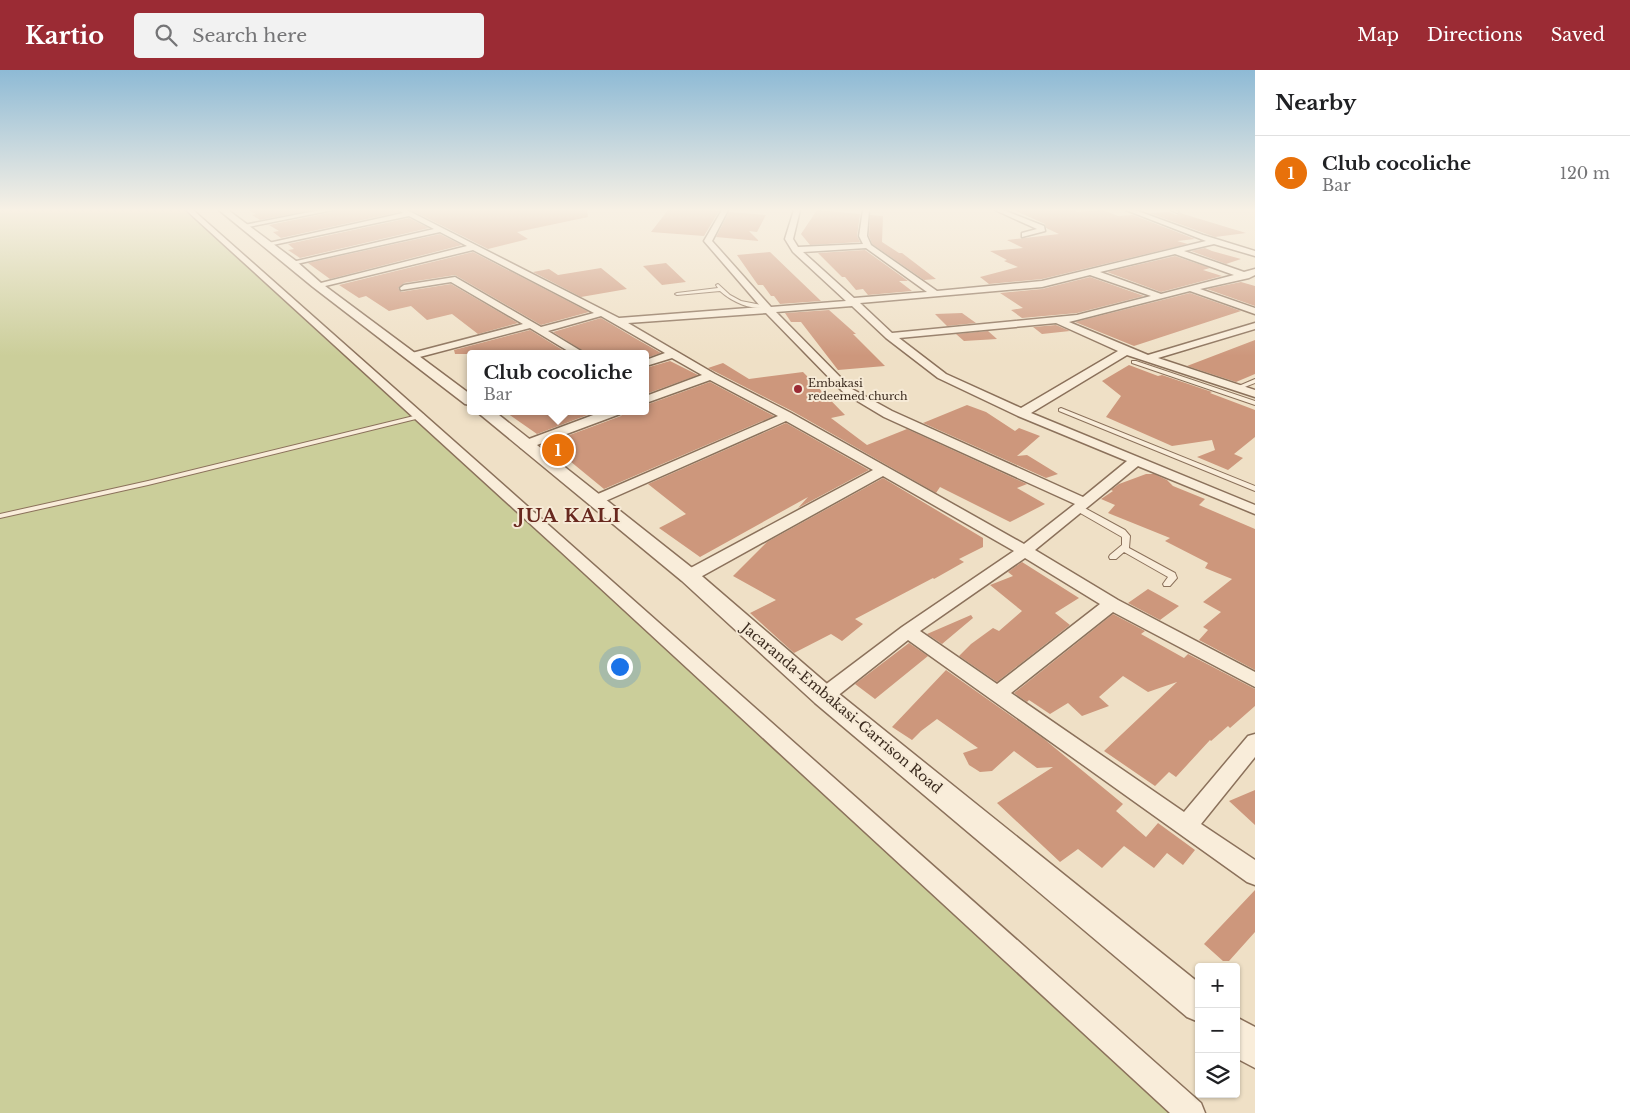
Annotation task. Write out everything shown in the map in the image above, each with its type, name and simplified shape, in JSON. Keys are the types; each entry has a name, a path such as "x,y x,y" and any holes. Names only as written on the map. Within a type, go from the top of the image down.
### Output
{"street":[{"path":"244,259 422,416 973,918 1191,1113"},
{"path":"287,259 317,285 467,399"},
{"path":"292,263 311,259"},
{"path":"317,285 426,259"},
{"path":"497,259 603,313 711,376 787,416 1025,552 1112,604 1255,680"},
{"path":"724,259 767,307 848,391 867,403 1082,506"},
{"path":"806,259 890,336 942,376 1022,412 1255,510"},
{"path":"888,259 936,294"},
{"path":"617,321 1027,286 1144,259"},
{"path":"1197,259 1255,279"},
{"path":"1091,272 1162,297"},
{"path":"890,336 1059,321 1091,316 1255,272"},
{"path":"404,288 452,279 574,350"},
{"path":"1192,289 1255,311"},
{"path":"412,356 603,313"},
{"path":"1059,321 1126,351 1255,394"},
{"path":"1148,358 1255,326"},
{"path":"1022,412 1126,351"},
{"path":"649,362 673,354"},
{"path":"649,399 711,376"},
{"name":"Jacaranda-Embakasi-Garrison Road","path":"491,415 525,445 689,576 824,696 1195,1002"},
{"path":"525,445 605,415"},
{"path":"596,500 787,416"},
{"path":"824,696 908,631 1025,552 1137,460"},
{"path":"689,576 882,471"},
{"path":"997,694 1112,604"},
{"path":"908,631 1255,874"},
{"path":"1187,825 1255,742"},
{"path":"1240,1038 1255,1050"}],"lane":[{"path":"678,294 720,287 740,304 767,307"},
{"path":"1134,362 1255,403"},
{"path":"1237,388 1255,381"},
{"path":"1061,410 1255,489"},
{"path":"0,516 148,483 422,416"},
{"path":"1082,506 1126,536 1126,546 1113,557"},
{"path":"1123,548 1172,575 1173,578 1167,584"}],"green space":[{"path":"0,259 239,259 1179,1113 0,1113"}],"building":[{"path":"328,259 409,259 330,279 308,263"},
{"path":"446,259 486,259 589,312 541,325 455,275 404,283 398,288 401,292 451,284 518,323 478,334 452,314 427,320 411,306 389,311 366,296 359,298 339,285"},
{"path":"740,259 777,259 821,301 780,304 763,285 758,285"},
{"path":"824,259 877,259 908,281 899,281 912,291 868,295 863,289 856,290 845,277 842,277"},
{"path":"893,259 909,259 936,279 924,280"},
{"path":"1004,259 1127,259 1042,279 989,284 980,277 1018,267 1004,261 1007,260"},
{"path":"1164,259 1183,259 1210,268 1203,270 1222,276 1161,292 1107,272"},
{"path":"1212,259 1241,259 1226,264"},
{"path":"666,263 686,282 662,285 643,266"},
{"path":"601,268 627,289 581,297 533,272 549,269 558,275"},
{"path":"1090,277 1144,296 1077,313 1022,318 1011,310 1023,308 1000,293 1042,289"},
{"path":"1241,282 1255,286 1255,306 1207,289"},
{"path":"1190,293 1241,311 1134,346 1075,322"},
{"path":"829,310 856,334 853,334 885,366 838,370 801,322 791,322 785,313"},
{"path":"962,313 976,323 947,326 935,314"},
{"path":"601,318 661,353 649,357 649,350 582,350 553,332"},
{"path":"1056,325 1070,331 1042,334 1033,327"},
{"path":"530,330 562,350 467,350 467,354 455,354 454,350"},
{"path":"988,331 997,339 964,341 956,334"},
{"path":"1255,340 1255,374 1236,382 1187,366"},
{"path":"670,361 698,375 649,393 649,367"},
{"path":"723,363 749,379 803,372 845,415 831,418 867,445 907,429 1027,484 1017,488 1045,504 1010,522 940,487 936,493 792,411 708,368"},
{"path":"1129,365 1212,392 1210,393 1255,410 1255,437 1234,454 1243,458 1228,470 1197,457 1215,450 1212,440 1172,446 1106,417 1121,396 1102,381"},
{"path":"710,382 774,416 604,489 548,443 622,415 649,415 649,404"},
{"path":"967,405 986,412 1015,431 1019,428 1040,436 1017,456 1027,455 1058,474 1046,478 923,423"},
{"path":"510,415 587,415 537,434"},
{"path":"786,423 869,470 798,508 808,497 700,557 659,528 686,514 648,484"},
{"path":"1146,474 1154,474 1167,480 1173,486 1205,499 1199,505 1255,529 1255,670 1199,640 1208,630 1203,627 1221,612 1203,602 1232,579 1205,568 1208,563 1165,541 1170,538 1108,513 1115,505 1101,499 1113,491 1111,490 1119,484"},
{"path":"883,478 983,538 983,547 959,559 964,562 934,579 855,619 863,624 842,641 831,634 794,653 750,613 776,600 733,576 767,542"},
{"path":"1022,562 1079,598 1055,613 1070,625 997,682 959,656 971,644 993,628 999,631 1022,611 990,585 1013,576 1008,572"},
{"path":"1148,589 1179,606 1160,620 1128,603"},
{"path":"1113,614 1145,631 1141,634 1184,658 1188,654 1255,689 1255,706 1230,728 1228,726 1210,740 1176,777 1169,772 1155,786 1104,751 1177,682 1148,692 1123,676 1099,697 1109,706 1082,716 1068,703 1050,714 1029,700 1027,702 1014,693"},
{"path":"971,615 973,618 942,644 927,634"},
{"path":"909,643 928,656 875,699 855,684"},
{"path":"946,670 1044,739 1123,804 1116,811 1146,837 1158,823 1195,850 1183,865 1167,853 1154,868 1124,846 1102,868 1078,849 1060,862 997,803 1053,767 1037,768 1014,751 992,771 980,772 969,765 963,753 978,748 937,719 912,740 892,727"},
{"path":"1255,790 1255,825 1229,801"},
{"path":"1255,890 1255,932 1229,961 1223,961 1204,944"}],"place":[{"name":"Embakasi redeemed church","path":"798,389"},
{"name":"Club cocoliche","path":"558,450"}],"district":[{"name":"JUA KALI","path":"569,515"}]}
